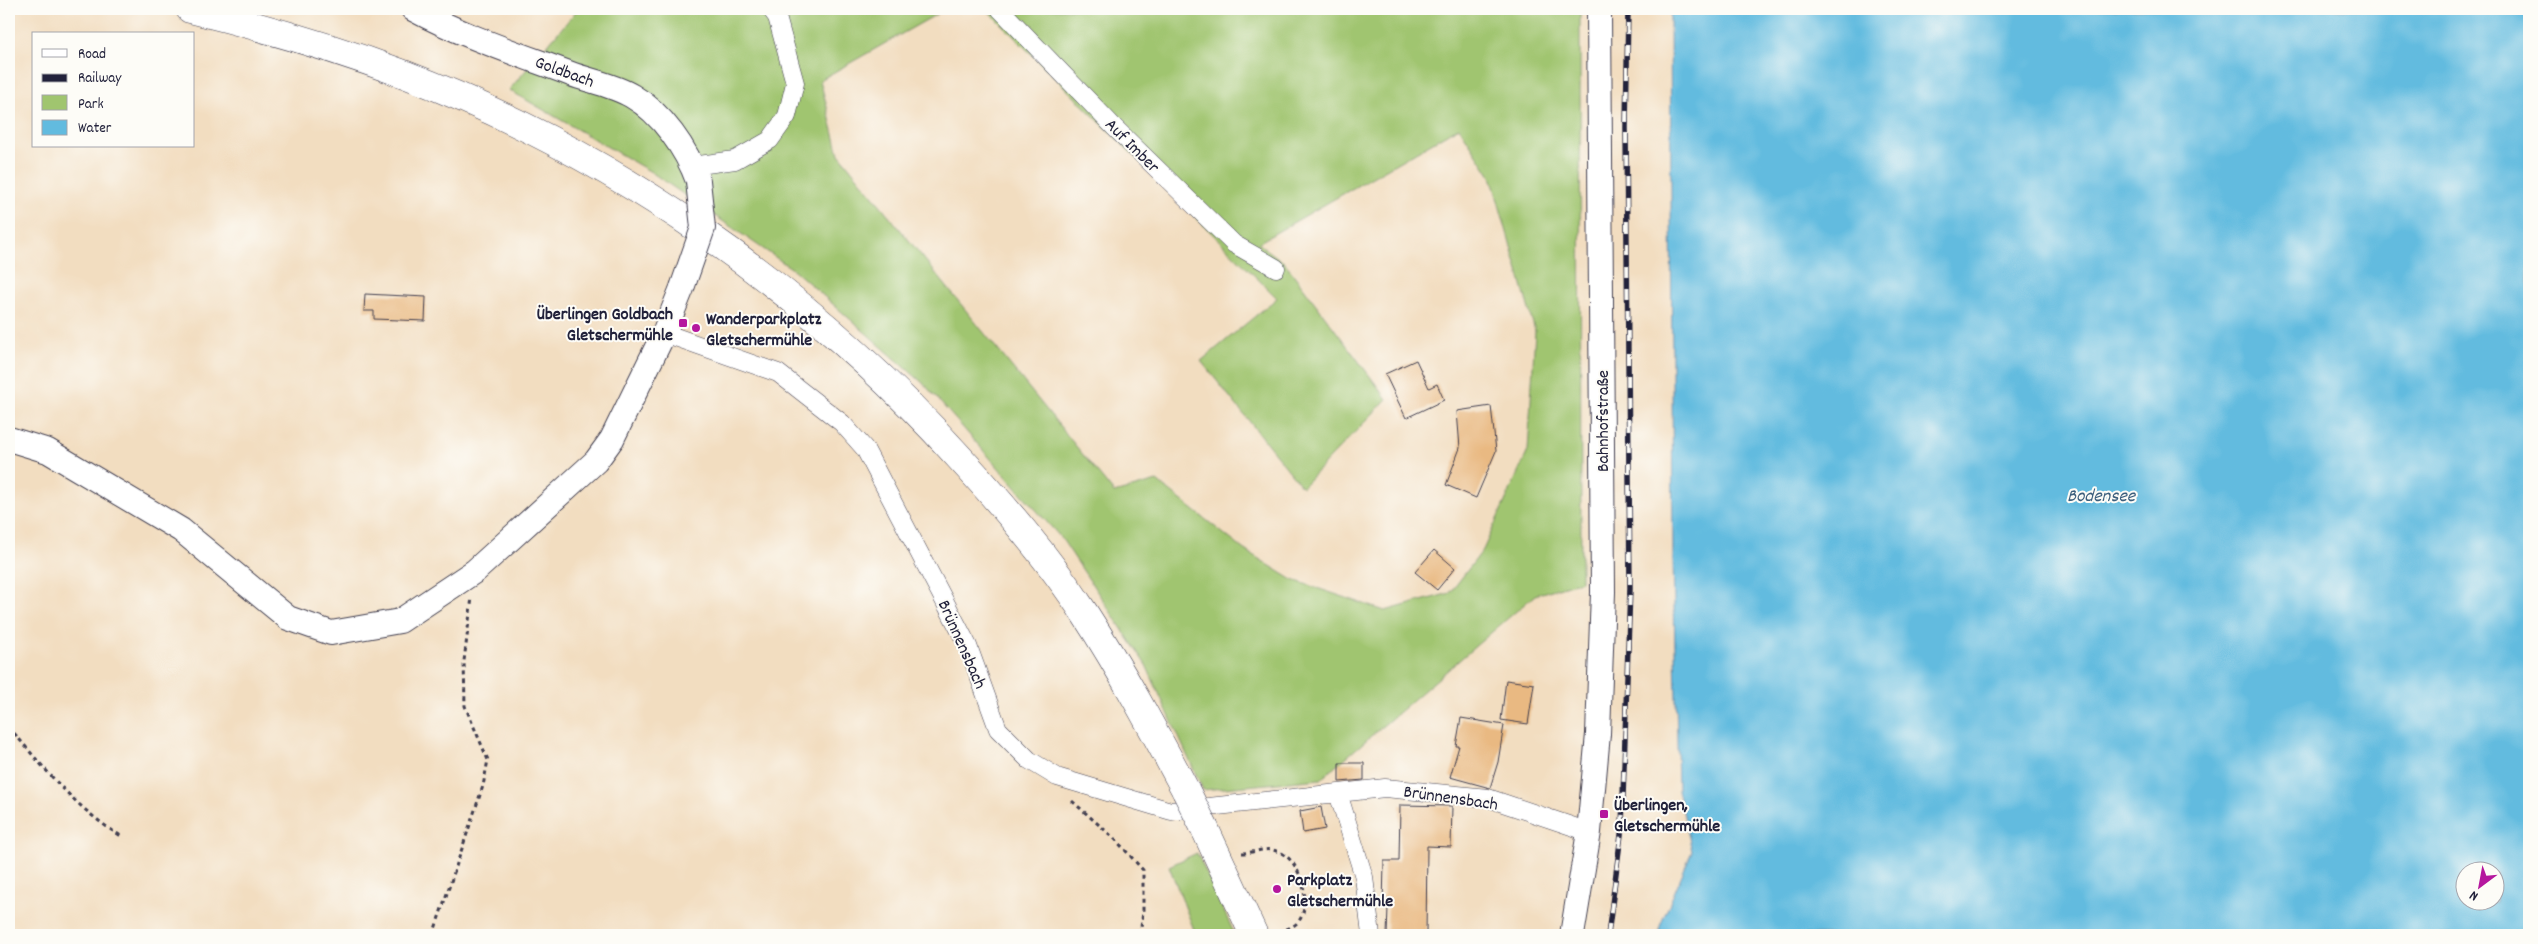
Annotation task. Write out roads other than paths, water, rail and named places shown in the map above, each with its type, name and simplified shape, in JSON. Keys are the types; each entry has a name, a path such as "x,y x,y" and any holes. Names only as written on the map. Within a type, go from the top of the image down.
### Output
{"main road":[{"path":"190,9 332,48 407,75 480,107 552,142 621,181 688,223 753,269 816,319 876,372 932,427 986,486 1084,612 1135,695 1205,829 1266,934"}],"street":[{"name":"Goldbach","path":"413,9 436,21 501,47 632,96 670,128 695,174"},
{"name":"Auf Imber","path":"1000,9 1114,127 1234,244 1276,268"},
{"name":"Bahnhofstraße","path":"1572,935 1589,832 1598,734 1602,592 1599,9"},
{"path":"9,439 48,451 181,530 288,618 331,633 400,621 476,571 596,461 612,439 664,333 703,228 695,174 735,160 770,140 787,116 795,82 778,11"},
{"name":"Brünnensbach","path":"664,333 778,373 842,423 865,449 968,646 998,729 1029,760 1057,777 1171,811 1385,788 1488,798 1589,832"},
{"path":"1338,793 1364,877 1371,935"}],"water":[{"name":"Bodensee","path":"1670,9 2529,9 2529,935 1659,935 1660,926 1692,851 1678,790 1673,557"}],"railway":[{"path":"1608,935 1622,827 1630,588 1626,127 1628,9"}],"place":[{"name":"Überlingen Goldbach Gletschermühle","path":"683,323"},
{"name":"Wanderparkplatz Gletschermühle","path":"696,328"},
{"name":"Überlingen, Gletschermühle","path":"1604,814"},
{"name":"Parkplatz Gletschermühle","path":"1277,889"}]}
